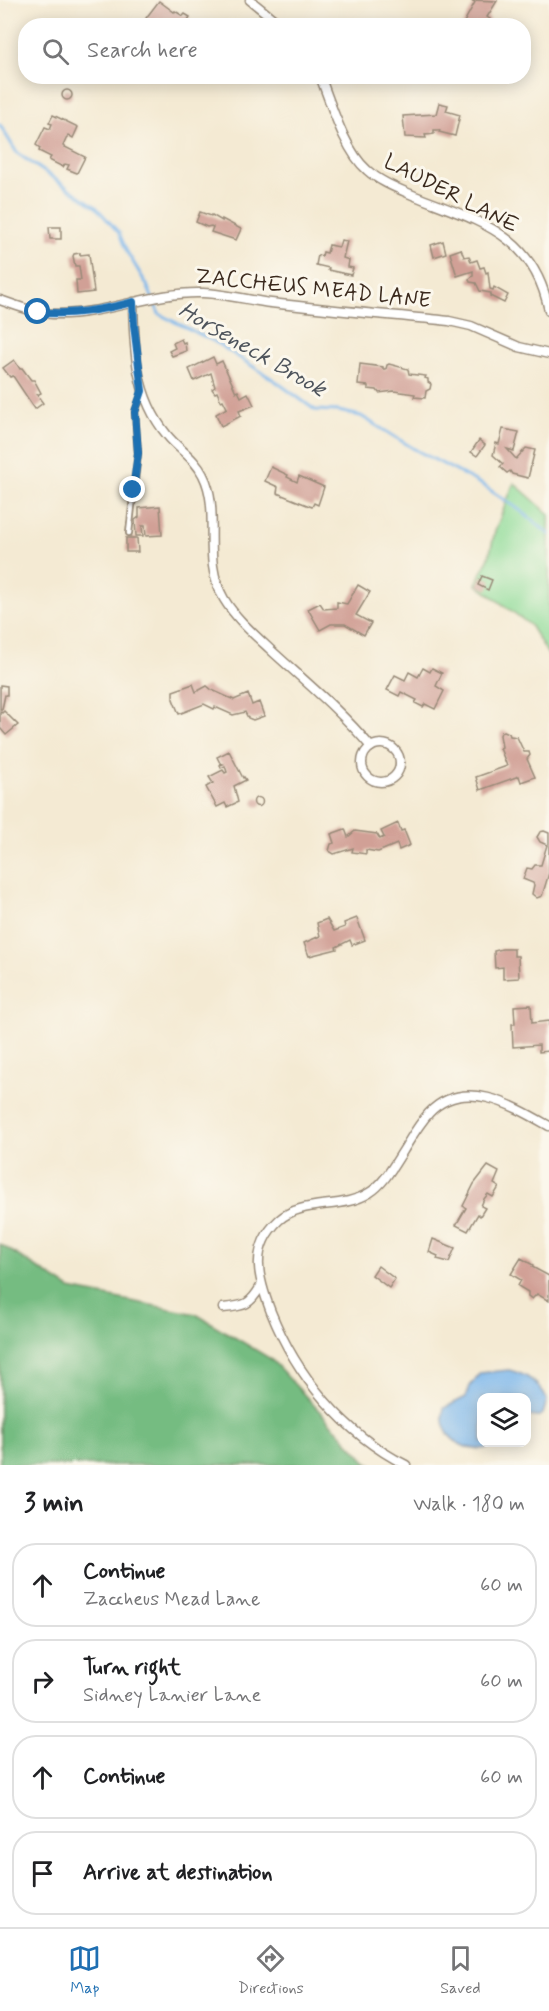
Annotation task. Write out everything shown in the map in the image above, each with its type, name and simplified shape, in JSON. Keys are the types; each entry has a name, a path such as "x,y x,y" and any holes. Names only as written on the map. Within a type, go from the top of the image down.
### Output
{"street":[{"path":"250,0 272,18"},
{"name":"LAUDER LANE","path":"323,84 349,146 367,170 390,184 501,234 513,243 536,269 549,311"},
{"name":"ZACCHEUS MEAD LANE","path":"0,300 38,312 54,314 86,311 158,297 201,293 229,295 267,303 449,321 471,326 519,347 549,354"},
{"path":"137,301 134,325 142,391 155,419 169,437 193,459 204,476 211,501 212,568 224,599 245,625 351,723 371,747"},
{"path":"384,744 398,753 399,771 393,778 381,782 372,780 366,774 363,760 371,747 384,744"},
{"path":"406,1465 372,1445 343,1419 310,1383 284,1341 261,1286 258,1271 262,1243 280,1220 290,1212 344,1203 371,1192 384,1178 430,1112 446,1101 461,1096 490,1098 509,1104 549,1126"},
{"path":"223,1308 249,1303 261,1286"}],"lane":[{"path":"129,533 138,453 135,412 142,391"}],"green space":[{"path":"514,483 549,514 549,656 530,625 476,584 489,557 495,531"},
{"path":"0,1244 70,1289 196,1314 271,1359 368,1463 373,1465 0,1465"}],"water":[{"path":"509,1370 521,1374 536,1384 547,1400 543,1414 531,1416 531,1393 477,1393 477,1447 491,1447 479,1449 459,1444 445,1429 443,1419 444,1408 466,1397 470,1386 480,1373"}],"building":[{"path":"471,0 497,1 488,18 466,18 475,2"},
{"path":"159,1 174,12 190,17 189,18 146,18"},
{"path":"67,90 71,91 71,99 67,100 63,99 62,95 63,91"},
{"path":"439,103 448,105 446,111 460,115 455,136 434,130 434,134 425,135 426,138 405,137 403,116 436,114"},
{"path":"53,115 78,127 73,138 68,135 63,146 85,157 77,173 67,169 69,165 65,164 63,167 49,160 51,157 39,151 40,148 36,145 45,127 50,129 52,124 49,123"},
{"path":"200,212 222,221 222,219 241,229 236,240 211,232 213,227 196,222"},
{"path":"49,227 61,227 61,239 50,239"},
{"path":"341,240 347,241 343,258 349,260 348,267 353,268 351,275 316,265 318,255 322,256 323,252 327,253 329,245 339,247"},
{"path":"443,241 446,253 434,257 431,245"},
{"path":"461,249 464,257 469,256 471,262 477,260 480,268 484,267 486,273 488,272 490,289 493,290 494,287 508,295 504,303 490,296 491,293 480,291 476,283 470,282 473,271 457,276 450,253"},
{"path":"80,253 80,255 89,254 94,292 77,294 76,280 81,280 79,266 75,266 73,256"},
{"path":"181,339 183,343 185,342 186,351 172,356 169,351 175,348 173,343"},
{"path":"213,357 216,364 222,361 236,392 238,391 241,397 248,393 254,405 239,411 241,416 221,426 216,414 227,408 217,392 215,393 212,389 215,387 211,373 194,381 189,369"},
{"path":"14,360 31,380 34,380 41,393 37,395 43,403 35,409 13,376 10,377 3,368"},
{"path":"360,364 386,369 389,364 408,369 409,374 426,376 425,378 431,384 430,389 426,391 425,398 394,391 379,393 377,390 368,389 368,386 358,385"},
{"path":"503,429 519,432 514,451 507,449 516,459 526,448 535,450 528,478 512,474 510,471 507,473 500,467 503,464 493,455"},
{"path":"479,440 485,445 477,456 471,452"},
{"path":"271,467 297,482 299,476 324,487 318,505 314,503 312,507 277,493 278,487 265,481"},
{"path":"160,506 162,535 146,536 145,526 142,526 143,536 136,536 135,520 139,517 139,508"},
{"path":"126,538 137,538 138,552 126,552"},
{"path":"482,576 492,580 488,590 478,585"},
{"path":"358,585 370,592 356,615 371,623 364,635 345,624 331,624 320,630 308,609 320,603 324,609 337,608 337,602 347,604"},
{"path":"423,668 430,672 432,668 442,673 436,686 444,691 435,709 425,704 423,707 415,703 417,700 401,692 399,696 387,690 395,675 405,680 409,672 418,677"},
{"path":"193,684 196,692 207,686 234,700 248,694 252,705 259,702 264,716 253,720 248,718 245,712 233,715 204,704 179,714 173,699 173,691"},
{"path":"0,685 7,686 7,695 5,695 2,709 0,709"},
{"path":"0,711 2,713 4,711 18,725 6,735 0,728"},
{"path":"504,731 510,736 517,737 524,752 529,752 527,759 535,777 521,782 519,776 480,790 476,777 507,766 500,748 502,747 500,735"},
{"path":"229,751 246,780 234,786 238,802 227,807 225,803 217,807 206,787 213,783 209,777 223,770 227,772 225,766 221,768 220,765 223,764 217,757"},
{"path":"258,798 262,802 258,806 254,802"},
{"path":"398,823 401,831 404,830 410,845 399,850 397,844 378,852 366,850 366,854 352,852 353,848 334,854 329,851 331,844 334,843 331,834 345,829 348,837 355,831 377,834 380,839 384,837 381,831"},
{"path":"540,832 549,833 549,873 542,896 537,898 532,894 533,883 523,879 527,868 532,869 535,865 541,865 547,845 540,842 537,837"},
{"path":"357,918 365,940 352,945 350,940 336,947 337,949 309,956 304,943 320,936 317,923 327,919 334,931 345,927 344,923"},
{"path":"514,949 514,956 518,956 519,978 503,979 503,967 495,968 494,951"},
{"path":"531,1005 532,1023 549,1021 549,1051 539,1052 539,1045 513,1047 514,1006"},
{"path":"488,1166 499,1172 494,1184 499,1187 493,1197 488,1194 484,1199 481,1206 485,1208 480,1216 478,1214 468,1231 456,1225 466,1208 463,1206 474,1184"},
{"path":"433,1239 455,1248 449,1262 437,1259 438,1256 429,1252"},
{"path":"521,1258 549,1276 549,1301 537,1294 532,1299 528,1296 528,1292 518,1286 521,1280 511,1274"},
{"path":"378,1266 395,1279 389,1288 372,1275"}],"waterway":[{"name":"Horseneck Brook","path":"0,125 17,153 96,207 119,233 127,252 147,285 159,314 215,342 315,410 338,411 361,416 416,450 481,484 521,511 549,534"}],"route":[{"path":"38,312 54,314 86,311 133,302 142,391 135,412 138,453 133,490"}]}
